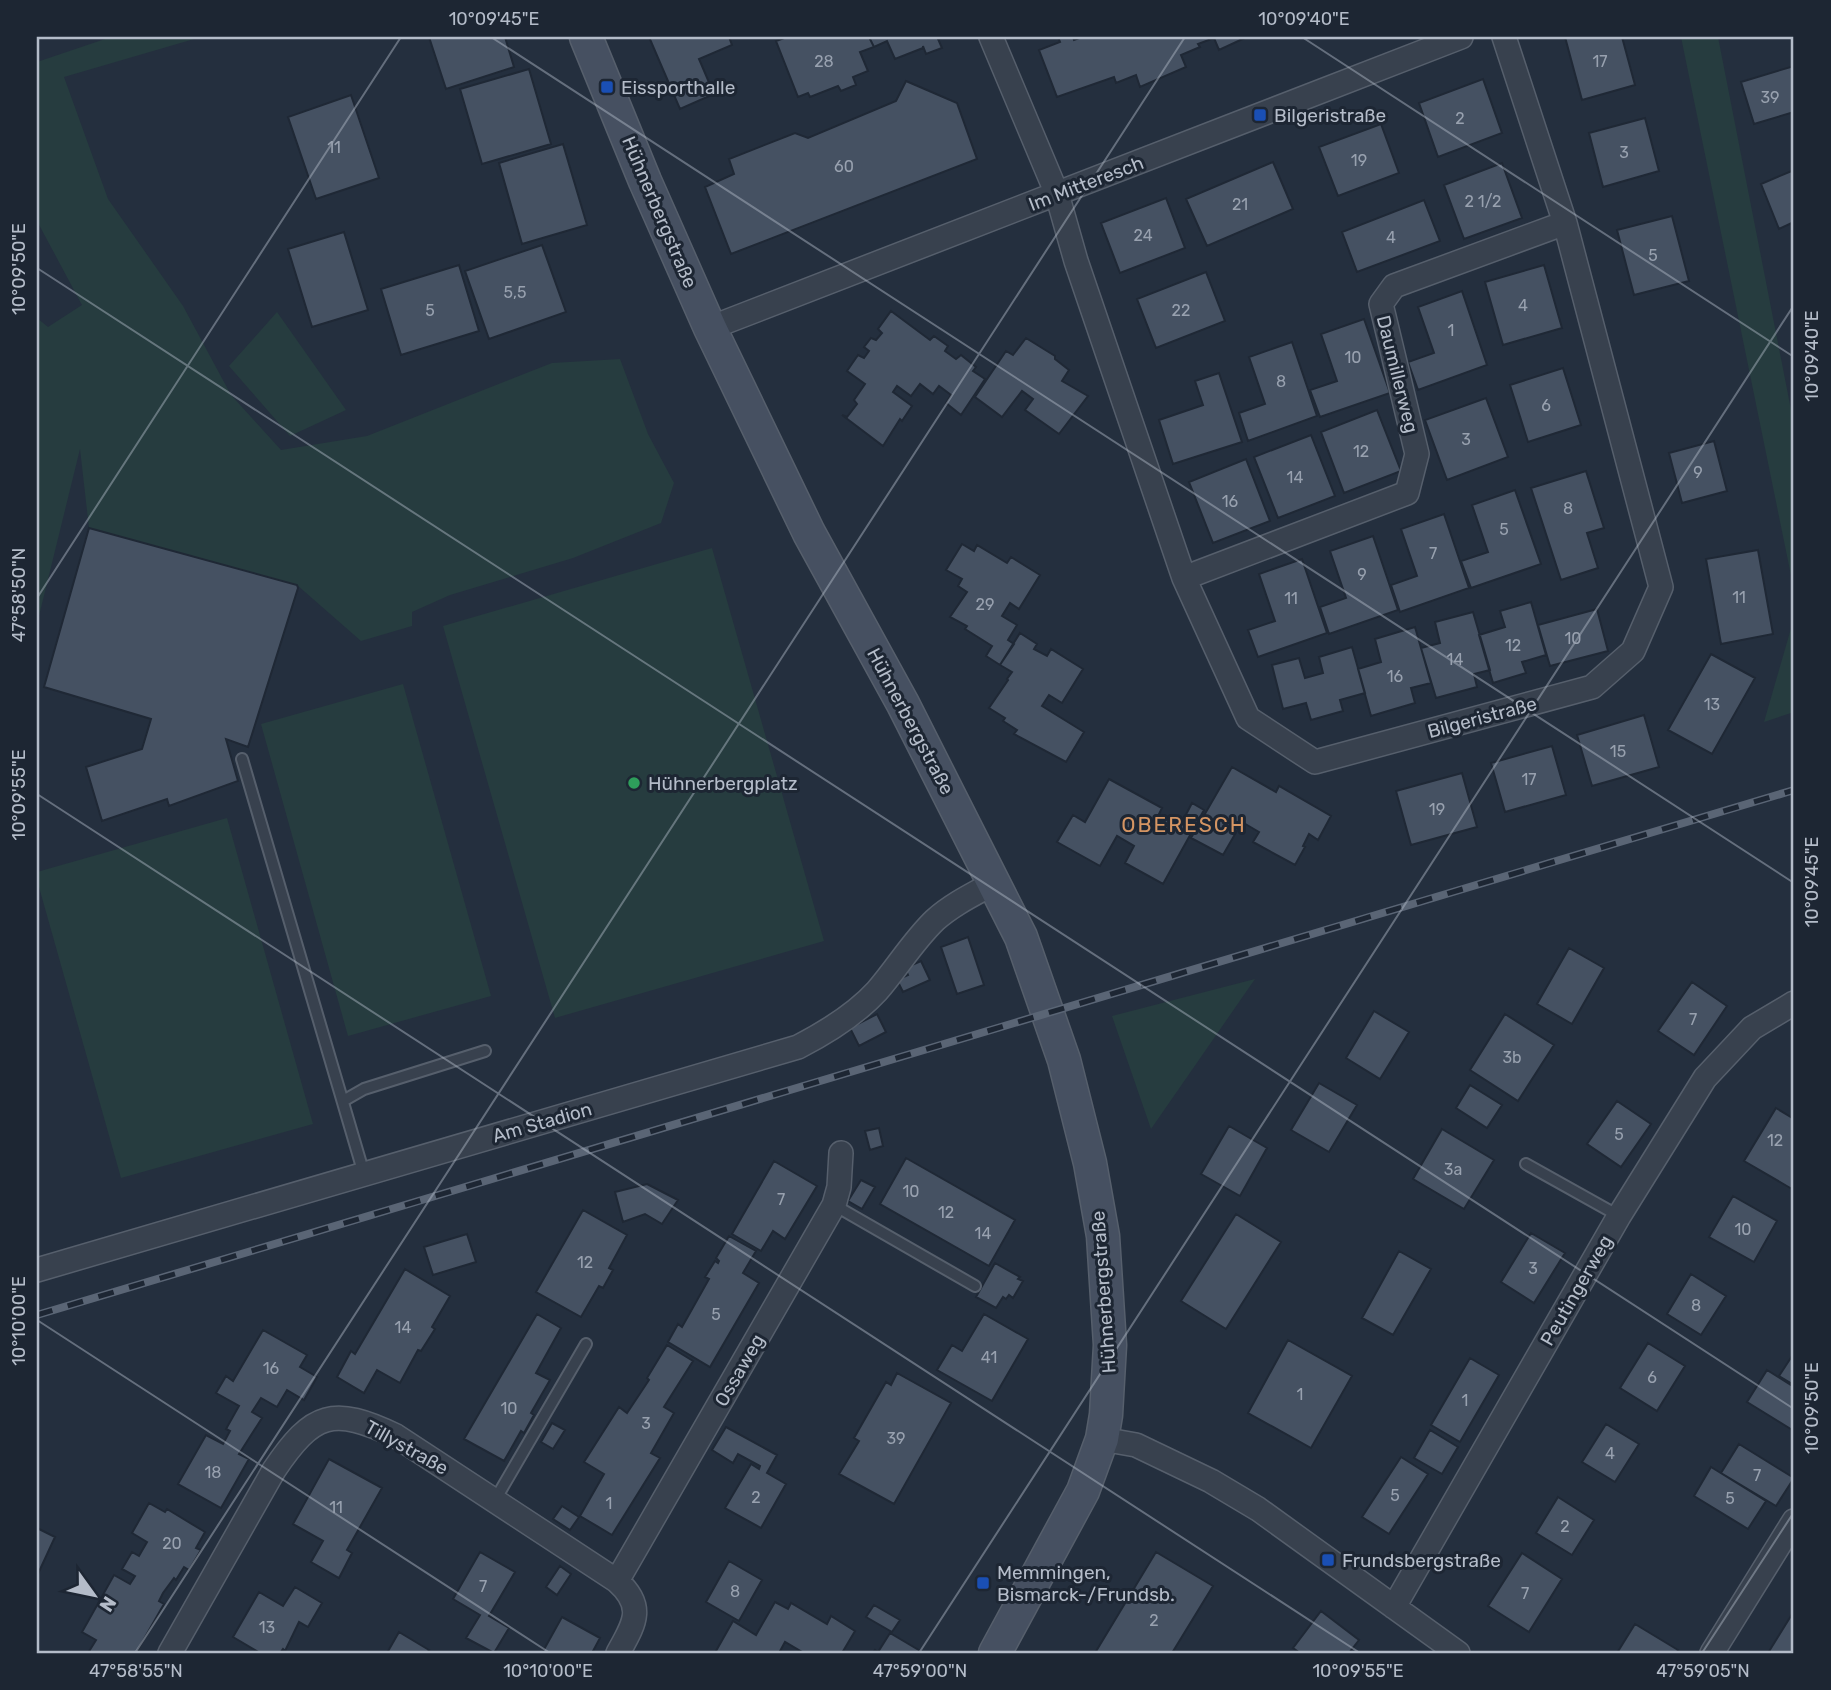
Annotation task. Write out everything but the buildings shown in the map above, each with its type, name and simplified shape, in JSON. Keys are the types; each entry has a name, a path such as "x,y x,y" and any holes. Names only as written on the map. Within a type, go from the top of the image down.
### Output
{"street":[{"name":"Hühnerbergstraße","path":"586,37 645,181 710,328 809,533 903,704 1021,937 1064,1060 1090,1163 1103,1236 1110,1379 1102,1439 1083,1490 995,1653"},
{"name":"Bilgeristraße","path":"991,37 1057,194 1076,261 1184,578 1248,718 1315,762 1592,687 1633,651 1661,587 1565,223 1504,37"},
{"name":"Im Mitteresch","path":"710,328 1461,37"},
{"name":"Daumillerweg","path":"1184,578 1406,494 1417,453 1381,304 1394,286 1565,223"},
{"name":"Am Stadion","path":"37,1270 799,1047 859,1008 876,992 918,937 936,920 994,883"},
{"name":"Peutingerweg","path":"1394,1607 1619,1216 1704,1078 1752,1028 1794,1003"},
{"name":"Ossaweg","path":"617,1581 834,1205 839,1188 841,1153"},
{"name":"Tillystraße","path":"170,1653 274,1470 292,1444 302,1432 316,1423 337,1418 356,1419 396,1436 617,1581 630,1593 634,1609 634,1625 618,1653"},
{"path":"1102,1439 1136,1445 1211,1481 1258,1509 1458,1653"},
{"path":"1712,1653 1794,1521"}],"lane":[{"path":"242,759 364,1174"},
{"path":"343,1101 364,1089 485,1051"},
{"path":"1526,1164 1619,1216"},
{"path":"834,1205 975,1286"},
{"path":"495,1500 586,1343"}],"green space":[{"path":"111,37 201,37 64,77 108,199 183,306 231,395 281,450 367,436 552,363 620,359 648,434 674,483 661,523 573,558 450,595 412,612 412,626 361,641 297,585 89,528 80,449 37,624 37,318 48,327 82,305 37,221 37,62"},
{"path":"1681,37 1718,37 1794,425 1794,590"},
{"path":"277,312 346,410 290,436 229,366"},
{"name":"Hühnerbergplatz","path":"712,548 824,941 555,1018 443,626"},
{"path":"1794,618 1794,712 1764,722"},
{"path":"403,684 491,996 348,1036 261,724"},
{"path":"227,818 313,1124 121,1178 37,880 37,872"},
{"path":"1255,979 1151,1129 1112,1016"}],"railway":[{"path":"37,1315 1794,790"}],"place":[{"name":"Eissporthalle","path":"607,87"},
{"name":"Bilgeristraße","path":"1260,115"},
{"name":"Hühnerbergplatz","path":"634,783"},
{"name":"Frundsbergstraße","path":"1328,1560"},
{"name":"Memmingen, Bismarck-/Frundsb.","path":"983,1583"}],"district":[{"name":"OBERESCH","path":"1184,825"}]}
